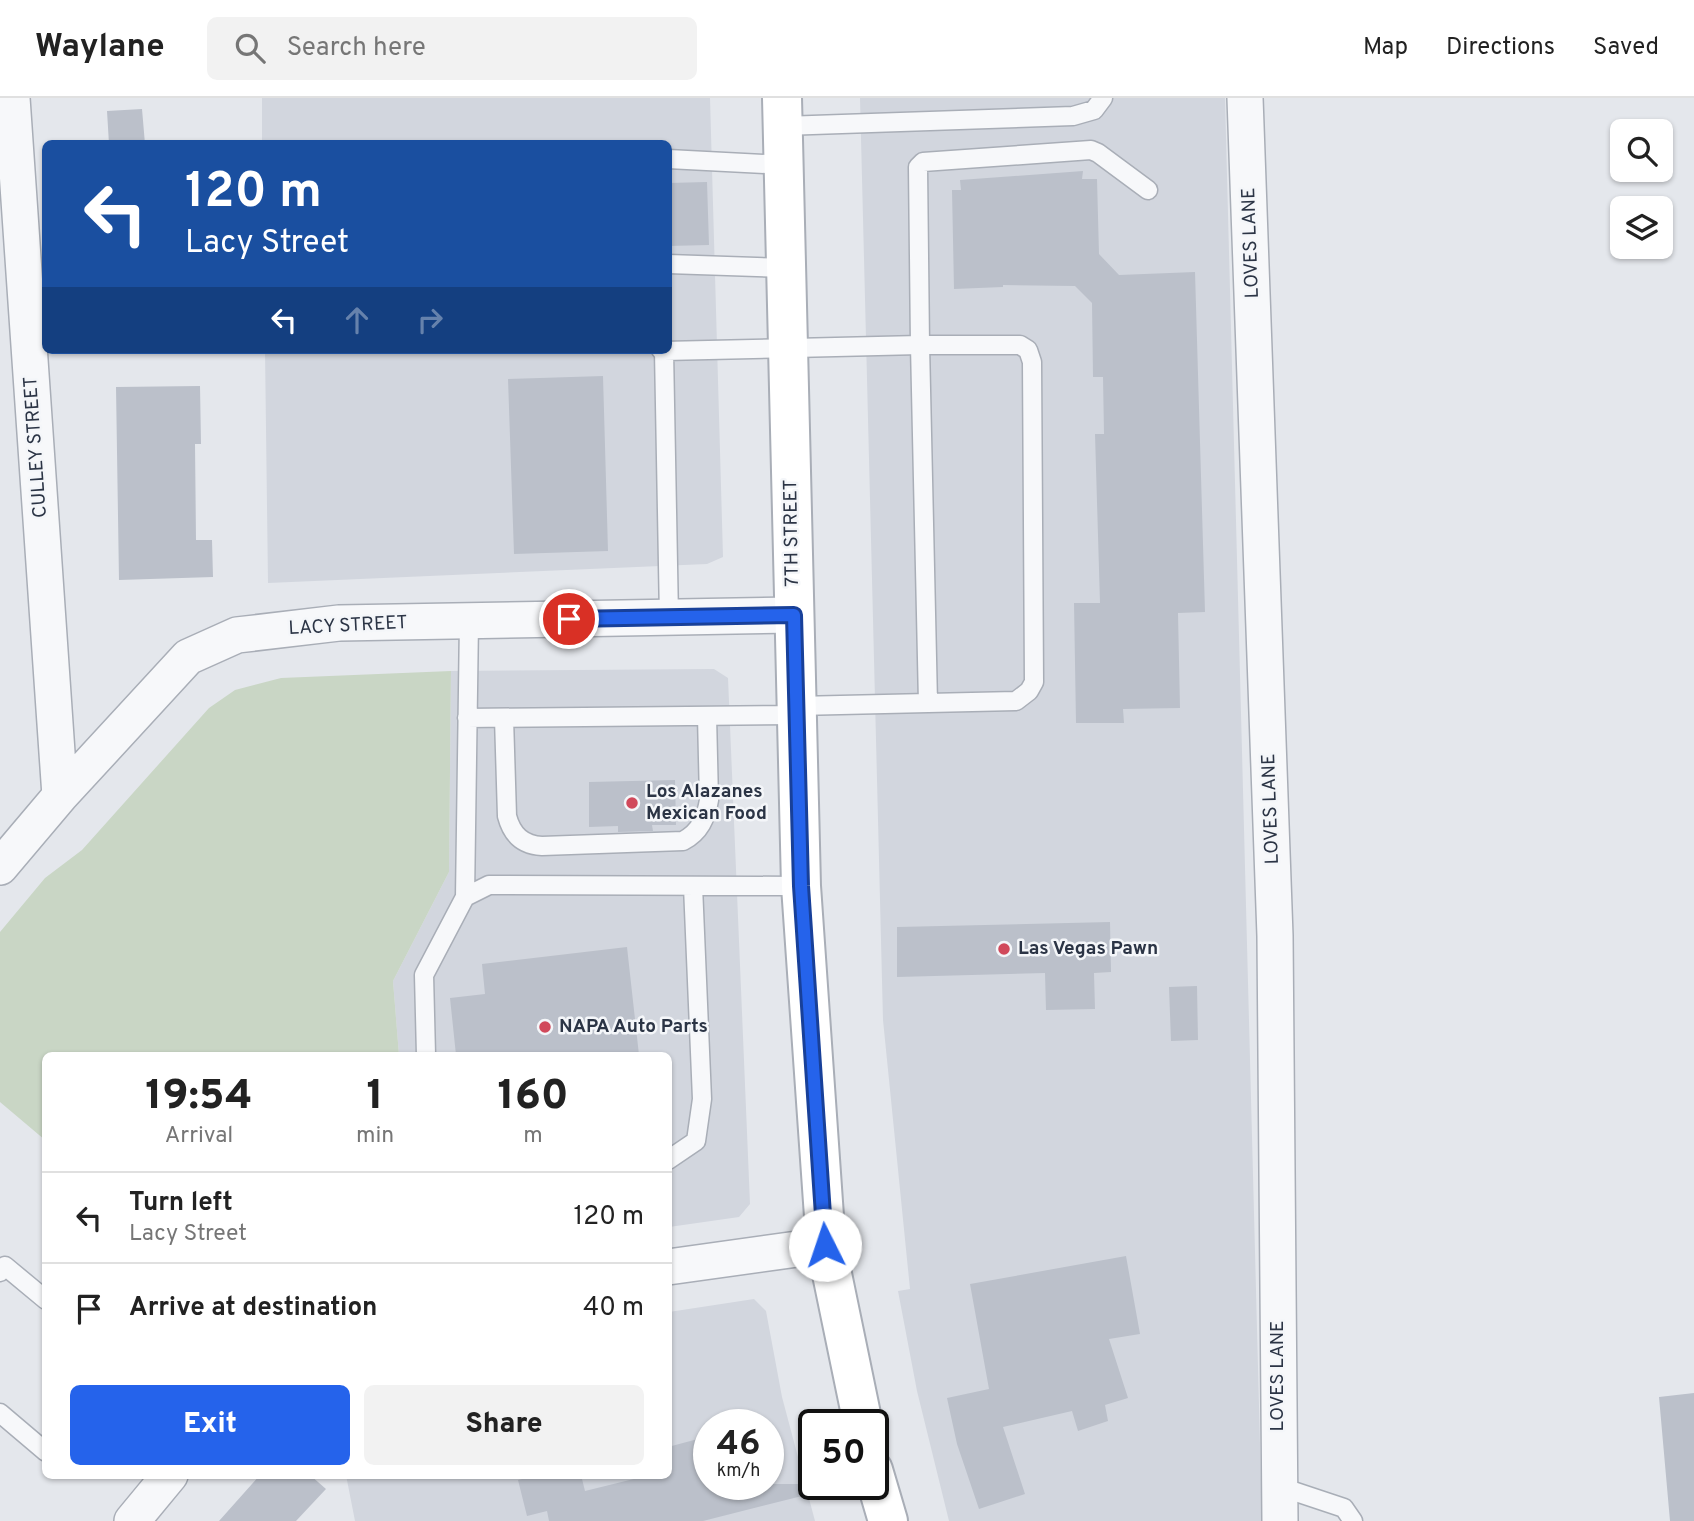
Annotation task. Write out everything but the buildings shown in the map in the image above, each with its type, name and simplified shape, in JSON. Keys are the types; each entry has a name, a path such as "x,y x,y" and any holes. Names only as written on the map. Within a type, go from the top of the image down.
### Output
{"main road":[{"name":"7TH STREET","path":"783,112 801,886 825,1245 860,1409"},
{"path":"882,1500 888,1521"}],"street":[{"name":"CULLEY STREET","path":"12,98 60,796"},
{"name":"LOVES LANE","path":"1245,98 1275,936 1280,1521"},
{"name":"LACY STREET","path":"0,867 60,796 188,657 237,635 339,623 794,615"},
{"path":"672,1267 825,1245"},
{"path":"132,1521 167,1479"}],"lane":[{"path":"783,112 1073,116 1094,110 1103,98"},
{"path":"928,703 918,167 923,162 1091,150 1148,190"},
{"path":"672,159 784,165"},
{"path":"672,264 786,268"},
{"path":"467,718 708,716 928,703 1016,701 1029,691 1034,682 1032,362 1028,350 1020,345 672,350"},
{"path":"662,354 669,618"},
{"path":"426,1052 425,975 465,897 469,621"},
{"path":"504,718 509,826 523,842 531,846 542,846 683,841 693,835 707,813 709,800 708,716"},
{"path":"465,897 489,885 801,886"},
{"path":"672,1157 696,1141 702,1098 693,886"},
{"path":"0,1272 5,1266 42,1297"},
{"path":"0,1413 42,1449"},
{"path":"1278,1486 1344,1508 1353,1521"}],"shaded area":[{"path":"262,98 710,98 723,557 707,564 268,583 265,354 672,354 672,140 262,140"},
{"path":"860,98 1225,98 1262,1521 949,1521 917,1391 898,1291 910,1289 883,1020"},
{"path":"714,669 728,678 750,1204 739,1217 672,1227 672,1052 399,1052 393,981 449,872 451,671"},
{"path":"754,1299 766,1311 782,1397 798,1457 798,1500 809,1500 815,1521 355,1521 347,1479 672,1479 672,1312"}],"green space":[{"path":"451,671 449,872 393,981 399,1052 42,1052 42,1137 0,1102 0,932 45,878 82,850 209,708 235,690 281,678"}],"place":[{"name":"Los Alazanes Mexican Food","path":"632,803"},
{"name":"Las Vegas Pawn","path":"1004,949"},
{"name":"NAPA Auto Parts","path":"545,1027"}],"route":[{"path":"569,619 794,615 801,886 825,1245"}]}
